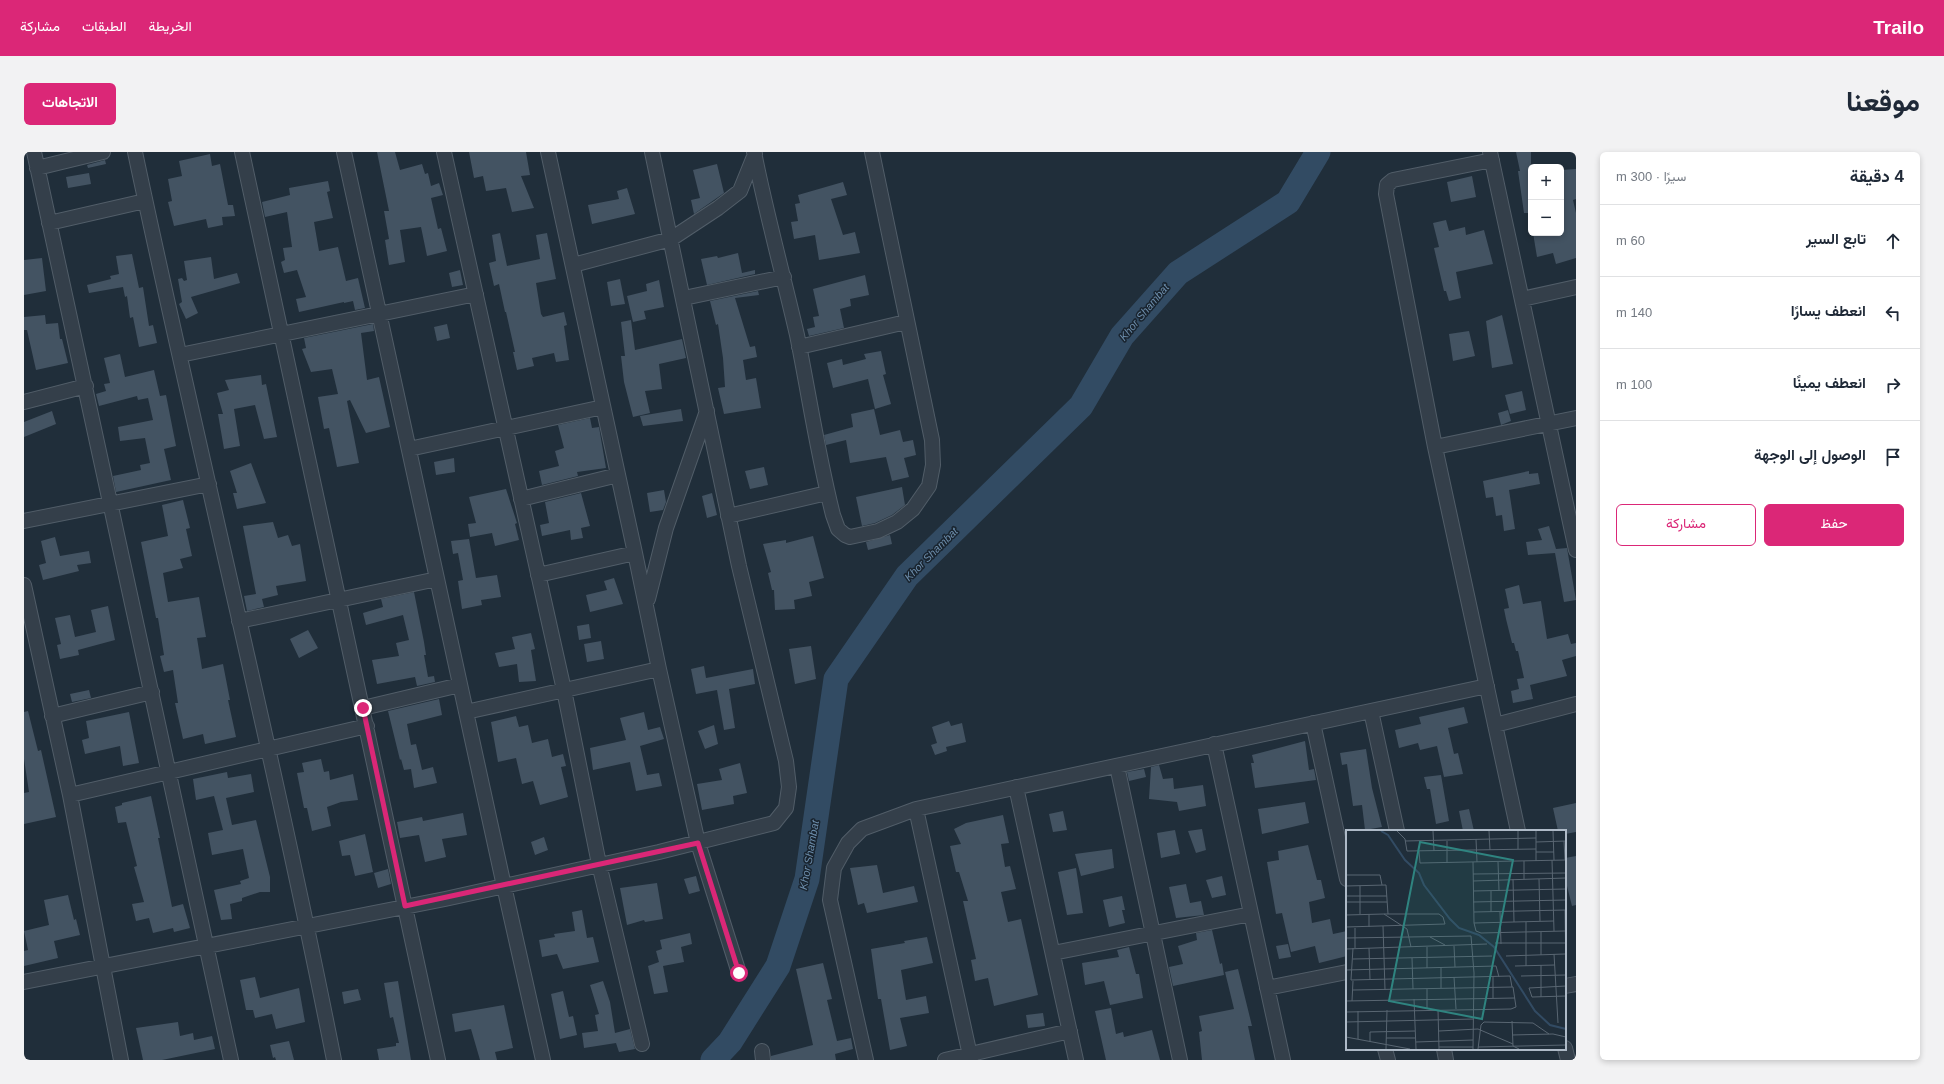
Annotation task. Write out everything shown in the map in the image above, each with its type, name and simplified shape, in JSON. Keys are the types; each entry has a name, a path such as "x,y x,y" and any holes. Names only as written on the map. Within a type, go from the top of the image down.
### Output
{"street":[{"path":"34,152 208,946 231,1060"},
{"path":"37,168 103,152"},
{"path":"135,152 239,621 270,749 308,926 334,1060"},
{"path":"242,152 438,1060"},
{"path":"344,152 543,1060"},
{"path":"444,152 564,690 599,864 642,1044"},
{"path":"548,152 659,669 698,843 739,973"},
{"path":"24,982 504,886 698,843 774,823 786,808 789,787 786,761 728,516 684,298 652,152"},
{"path":"755,153 799,347 827,493 838,529 850,537 878,531 897,522 913,509 929,486 934,465 932,440 906,322 872,152"},
{"path":"573,265 671,239 718,208 740,191 755,153"},
{"path":"1518,830 1435,447 1386,194 1387,185 1393,180 1491,156 1576,550"},
{"path":"49,223 145,201"},
{"path":"684,298 784,277"},
{"path":"1522,299 1576,287"},
{"path":"180,355 476,294"},
{"path":"799,347 906,322"},
{"path":"24,402 86,386"},
{"path":"409,449 603,407"},
{"path":"646,606 666,528 707,411"},
{"path":"1435,447 1576,418"},
{"path":"521,499 618,475"},
{"path":"24,521 209,484"},
{"path":"728,516 827,493"},
{"path":"538,575 635,552"},
{"path":"239,621 437,579"},
{"path":"24,585 29,633 52,716 70,795 121,1060"},
{"path":"466,712 659,669"},
{"path":"363,708 460,685"},
{"path":"866,1060 830,900 834,868 848,843 862,830 916,809 1487,686"},
{"path":"52,716 152,692"},
{"path":"1495,725 1576,704"},
{"path":"1371,711 1397,830"},
{"path":"1312,723 1345,863"},
{"path":"70,795 367,726"},
{"path":"1214,744 1283,1060"},
{"path":"1117,766 1180,1060"},
{"path":"1016,787 1076,1060"},
{"path":"916,809 970,1057"},
{"path":"1053,953 1251,914"},
{"path":"1267,988 1346,972"},
{"path":"1566,986 1576,984"},
{"path":"945,1060 970,1057 1070,1031"},
{"path":"1385,1050 1388,1060"},
{"path":"1444,1050 1446,1060"},
{"path":"1566,1050 1568,1060"}],"building":[{"path":"377,152 395,152 400,170 422,164 425,174 428,173 431,186 439,183 443,195 431,198 438,229 441,228 447,251 427,256 421,227 400,230 405,262 389,265 385,240 389,239 384,211 389,211"},
{"path":"469,152 526,152 530,175 521,176 534,208 512,212 506,188 486,191 483,176 474,178"},
{"path":"1516,152 1531,152 1531,164 1528,164 1528,213 1524,213 1518,171 1520,171"},
{"path":"210,154 212,166 220,164 228,205 233,205 235,216 222,217 223,225 208,228 206,219 174,226 168,202 172,201 168,179 182,176 179,161"},
{"path":"105,160 106,164 88,168 87,165"},
{"path":"717,164 724,193 694,214 691,200 700,198 693,170"},
{"path":"1576,169 1576,199 1573,200 1576,213 1576,258 1556,264 1553,253 1537,257 1534,236 1564,236 1564,170"},
{"path":"89,173 91,184 68,188 66,177"},
{"path":"1472,176 1476,197 1451,202 1447,182"},
{"path":"328,181 330,191 327,192 333,218 314,222 319,251 338,247 346,281 358,278 365,308 355,310 353,301 299,312 296,299 306,297 297,270 284,273 281,262 285,260 283,248 292,247 287,212 265,217 262,202 290,195 289,188"},
{"path":"843,182 847,195 831,199 843,235 855,232 860,253 819,260 815,235 794,239 791,222 798,221 795,204 800,203 798,195"},
{"path":"627,188 635,214 592,224 588,205 619,199 617,191"},
{"path":"1446,220 1449,231 1465,227 1466,235 1484,230 1493,264 1456,272 1461,298 1449,301 1446,291 1444,291 1434,248 1439,247 1433,223"},
{"path":"500,233 507,266 540,259 536,235 547,233 556,279 536,283 541,314 543,317 564,312 567,325 564,326 569,360 556,362 554,353 532,358 534,366 517,370 513,352 515,352 499,284 494,286 489,263 496,261 492,235"},
{"path":"738,253 742,273 755,270 755,274 707,285 701,259 717,256 718,258"},
{"path":"132,254 139,288 143,287 149,326 153,325 157,343 139,347 133,317 130,318 127,296 125,297 123,287 89,293 87,285 111,279 110,276 119,274 116,256"},
{"path":"211,257 214,279 237,273 240,283 191,297 198,313 186,319 179,304 182,302 178,279 182,278 184,281 187,280 184,261"},
{"path":"42,258 46,291 24,295 24,260"},
{"path":"460,270 463,285 452,287 449,273"},
{"path":"865,275 869,295 850,299 851,306 840,309 844,328 809,336 807,329 815,327 813,317 819,316 813,289"},
{"path":"620,279 625,304 611,306 607,282"},
{"path":"659,280 664,307 644,311 646,319 633,322 627,296 647,291 646,284"},
{"path":"758,291 759,295 735,298 750,347 755,346 757,357 743,360 746,380 756,378 761,408 724,414 718,388 725,387 723,358 718,324 716,325 710,301"},
{"path":"45,315 46,324 58,323 60,339 62,339 68,363 36,370 27,330 24,330 24,317"},
{"path":"1502,315 1513,364 1492,368 1486,321"},
{"path":"631,320 635,350 682,339 686,358 659,364 662,389 645,391 650,413 633,417 624,382 621,356 625,356 621,322"},
{"path":"373,324 374,331 361,333 367,380 379,377 390,427 366,433 350,400 347,401 359,463 337,467 329,428 324,429 318,397 338,394 332,369 311,372 302,349 306,348 304,338"},
{"path":"447,324 450,338 437,341 434,327"},
{"path":"1469,331 1475,356 1453,361 1449,334"},
{"path":"881,351 886,374 883,375 891,404 875,409 868,379 833,388 827,363 842,359 843,365 866,359 864,354"},
{"path":"120,354 125,377 154,370 160,396 166,395 176,446 164,449 171,480 116,492 113,476 141,470 140,465 150,463 145,438 120,441 118,427 153,420 148,398 138,400 137,396 99,406 96,394 106,391 104,384 110,383 104,358"},
{"path":"261,375 262,385 266,384 277,437 264,439 255,405 234,409 240,446 224,449 218,414 223,414 217,393 229,390 225,380"},
{"path":"1522,391 1526,410 1510,414 1505,395"},
{"path":"681,409 683,421 643,426 640,416"},
{"path":"874,409 880,435 900,430 903,442 913,440 916,455 904,458 909,477 892,481 886,457 850,463 846,440 826,445 824,435 853,427 851,414"},
{"path":"1508,410 1511,421 1501,425 1498,413"},
{"path":"52,411 56,424 24,437 24,422"},
{"path":"590,418 592,428 599,427 606,468 577,472 578,476 542,485 539,471 559,466 555,451 564,448 558,425"},
{"path":"454,458 455,472 436,475 434,462"},
{"path":"251,463 266,503 237,509 233,493 237,493 230,471"},
{"path":"764,467 768,485 750,489 745,471"},
{"path":"1529,471 1529,474 1538,473 1540,484 1509,490 1515,529 1504,531 1502,515 1496,516 1493,497 1486,498 1483,481"},
{"path":"902,487 905,505 892,515 875,523 862,526 856,497"},
{"path":"506,489 517,523 515,524 519,540 495,546 492,533 470,537 468,524 476,523 469,497"},
{"path":"664,490 666,502 663,510 650,512 647,493"},
{"path":"581,493 590,526 581,528 583,538 571,540 570,530 542,536 540,525 549,523 545,502"},
{"path":"712,493 717,515 707,518 702,496"},
{"path":"183,500 190,528 186,529 192,556 180,559 183,568 163,573 168,602 199,597 206,637 197,638 202,669 223,664 230,700 228,700 236,737 205,744 203,734 183,739 175,703 178,703 173,670 164,672 160,656 164,655 158,618 156,618 141,542 168,536 162,505"},
{"path":"273,522 278,538 288,535 292,546 300,544 306,581 276,586 278,595 262,599 264,607 247,611 244,596 256,594 243,526"},
{"path":"1549,526 1556,549 1567,548 1576,600 1564,602 1555,553 1528,555 1526,542 1542,540 1538,529"},
{"path":"890,535 892,544 868,550 866,542"},
{"path":"813,536 824,578 809,582 812,596 794,600 795,609 775,610 774,590 772,590 768,573 771,572 763,544 786,540 786,543"},
{"path":"55,537 60,556 89,551 91,563 77,565 79,571 43,580 39,565 46,563 41,541"},
{"path":"469,539 476,578 497,575 501,597 481,600 482,605 462,609 458,581 463,580 458,553 453,554 451,541"},
{"path":"614,578 623,604 590,612 586,595 607,590 604,581"},
{"path":"1519,585 1523,604 1541,601 1547,639 1568,634 1571,644 1576,643 1576,656 1562,660 1567,676 1530,685 1533,699 1513,703 1511,691 1519,689 1517,679 1524,678 1518,651 1516,651 1514,643 1512,643 1506,619 1504,609 1509,608 1505,589"},
{"path":"414,592 424,642 426,655 424,655 428,677 434,676 435,682 417,686 415,677 377,684 372,660 399,656 396,643 409,640 403,615 366,625 363,613 383,607 381,599"},
{"path":"108,606 115,640 78,650 79,655 60,659 57,645 61,644 55,618 70,615 75,637 96,632 91,610"},
{"path":"589,624 591,638 579,640 577,626"},
{"path":"308,630 318,648 299,658 290,639"},
{"path":"531,633 535,649 531,650 536,681 519,682 517,664 499,667 495,653 515,649 512,637"},
{"path":"601,641 604,659 587,662 584,644"},
{"path":"811,646 816,679 795,684 789,649"},
{"path":"704,666 706,678 753,669 755,684 729,689 735,728 724,730 717,690 696,694 691,669"},
{"path":"89,690 91,698 72,702 70,694"},
{"path":"439,699 442,715 407,724 411,745 416,744 422,770 433,767 437,783 414,788 411,769 404,770 401,759 400,760 388,711"},
{"path":"1464,707 1468,723 1448,728 1454,754 1458,753 1463,774 1444,777 1437,746 1420,750 1418,743 1399,748 1395,730 1421,724 1419,717"},
{"path":"28,711 38,751 41,750 56,817 24,824 24,793 29,792 24,759 24,712"},
{"path":"129,712 139,763 123,766 120,746 85,754 82,740 89,738 86,721"},
{"path":"644,712 648,730 660,727 664,739 640,746 647,775 659,773 662,786 636,791 630,762 593,770 590,748 626,740 620,718"},
{"path":"516,716 519,727 528,725 532,743 548,739 552,757 563,754 566,766 561,767 568,797 540,805 533,781 522,784 516,758 498,762 491,722"},
{"path":"949,721 951,726 962,723 966,742 946,747 947,751 935,755 931,745 937,743 932,727"},
{"path":"714,725 718,744 705,749 698,731"},
{"path":"1305,741 1309,770 1314,769 1316,780 1255,788 1251,763 1254,763 1252,755"},
{"path":"1366,749 1372,788 1382,827 1365,830 1362,805 1353,806 1347,764 1342,765 1340,753"},
{"path":"321,759 324,772 329,771 330,780 353,774 358,800 341,802 327,807 331,826 312,831 307,808 304,808 297,773 304,772 302,763"},
{"path":"740,763 747,793 733,796 734,804 702,810 697,784 722,780 719,769"},
{"path":"1159,765 1163,779 1173,778 1174,789 1203,785 1206,806 1179,811 1177,802 1149,799 1151,767"},
{"path":"1144,769 1146,777 1129,781 1127,772"},
{"path":"227,772 228,778 251,774 254,792 226,798 232,825 256,820 270,877 270,892 260,892 242,898 242,901 230,904 232,919 221,920 214,890 241,884 240,881 249,878 243,849 212,855 208,833 223,830 214,796 196,800 193,779"},
{"path":"1441,775 1449,821 1436,824 1430,789 1427,789 1424,777"},
{"path":"151,796 172,907 183,904 190,928 174,932 173,928 153,933 149,918 136,921 132,904 144,902 134,867 137,866 126,822 118,823 115,807 122,805 122,803"},
{"path":"1305,802 1309,823 1262,834 1258,809"},
{"path":"1576,803 1576,832 1566,834 1566,830 1558,830 1553,808"},
{"path":"1469,809 1474,830 1463,830 1459,811"},
{"path":"1063,811 1067,830 1053,832 1049,814"},
{"path":"463,813 467,835 442,839 446,857 425,862 419,835 400,838 397,822 422,817 423,821"},
{"path":"1003,815 1009,843 1001,844 1005,867 1010,866 1016,889 1001,892 1008,922 1021,919 1038,995 994,1006 988,978 975,981 971,960 976,959 963,901 968,901 959,872 956,872 950,846 961,844 954,829 966,823"},
{"path":"1202,829 1206,850 1196,853 1188,831"},
{"path":"1175,830 1180,854 1161,858 1157,833"},
{"path":"365,834 373,872 355,876 350,855 342,856 339,841"},
{"path":"544,837 548,850 535,855 531,842"},
{"path":"1308,845 1317,880 1321,880 1325,898 1309,902 1312,923 1330,919 1333,934 1346,931 1346,956 1319,963 1315,946 1291,952 1282,913 1276,914 1267,862 1279,860 1278,851"},
{"path":"1112,849 1114,868 1081,876 1075,854"},
{"path":"1576,856 1576,905 1572,906 1566,882 1566,858"},
{"path":"877,865 883,893 914,886 918,902 867,913 864,903 858,905 850,868"},
{"path":"1076,868 1083,913 1067,915 1058,872"},
{"path":"388,869 391,884 378,888 374,873"},
{"path":"696,876 700,891 689,894 684,879"},
{"path":"1222,876 1226,895 1212,898 1206,880"},
{"path":"657,883 663,919 645,922 644,920 627,925 620,888"},
{"path":"1186,884 1190,903 1201,901 1204,915 1176,918 1169,887"},
{"path":"68,895 74,920 76,919 80,935 54,941 58,958 24,966 24,951 28,950 24,931 49,925 44,900"},
{"path":"1122,896 1125,910 1122,910 1125,923 1109,927 1103,900"},
{"path":"582,910 587,938 593,937 599,962 563,969 557,954 542,957 539,940 555,937 554,934 575,931 572,912"},
{"path":"1212,930 1224,975 1173,986 1169,967 1183,964 1178,946 1197,940 1196,933"},
{"path":"690,933 692,944 681,947 684,962 663,966 668,992 654,994 648,966 659,962 656,951 662,949 660,940"},
{"path":"927,937 933,963 901,970 906,1000 926,996 929,1013 900,1018 907,1046 890,1050 881,999 878,999 871,949 905,943 904,941"},
{"path":"1288,944 1291,957 1279,959 1276,946"},
{"path":"1129,947 1136,974 1139,974 1143,998 1110,1005 1104,981 1085,985 1082,963 1119,957 1117,950"},
{"path":"823,963 832,999 827,1000 837,1041 851,1038 853,1049 835,1054 836,1060 771,1060 771,1056 813,1045 796,969"},
{"path":"1238,969 1252,1026 1248,1026 1255,1060 1202,1060 1199,1032 1202,1031 1199,1016 1234,1009 1225,972"},
{"path":"255,977 260,998 299,988 305,1022 276,1029 272,1014 255,1018 253,1010 246,1010 240,980"},
{"path":"398,981 411,1060 379,1060 377,1049 396,1046 396,1043 399,1043 393,1017 390,1018 384,983"},
{"path":"603,981 610,1002 615,1033 630,1029 635,1049 619,1052 616,1043 584,1048 582,1033 598,1031 595,1015 599,1014 590,985"},
{"path":"358,989 361,1000 344,1004 342,992"},
{"path":"563,991 569,1017 573,1016 577,1035 560,1039 551,994"},
{"path":"504,1005 513,1048 495,1052 497,1060 480,1060 471,1029 455,1032 452,1014"},
{"path":"1111,1008 1116,1034 1123,1032 1124,1037 1152,1030 1160,1060 1106,1060 1095,1011"},
{"path":"1043,1013 1045,1026 1028,1028 1026,1015"},
{"path":"178,1022 180,1036 193,1033 194,1040 212,1036 215,1049 162,1060 143,1060 136,1028"},
{"path":"289,1041 294,1060 276,1060 275,1057 273,1058 270,1045"}],"waterway":[{"name":"Khor Shambat","path":"713,1060 730,1042 778,966 807,879 836,679 907,576 1081,406 1122,336 1178,273 1288,202 1318,152"}],"route":[{"path":"363,708 405,906 445,899 698,843 739,973"}]}
